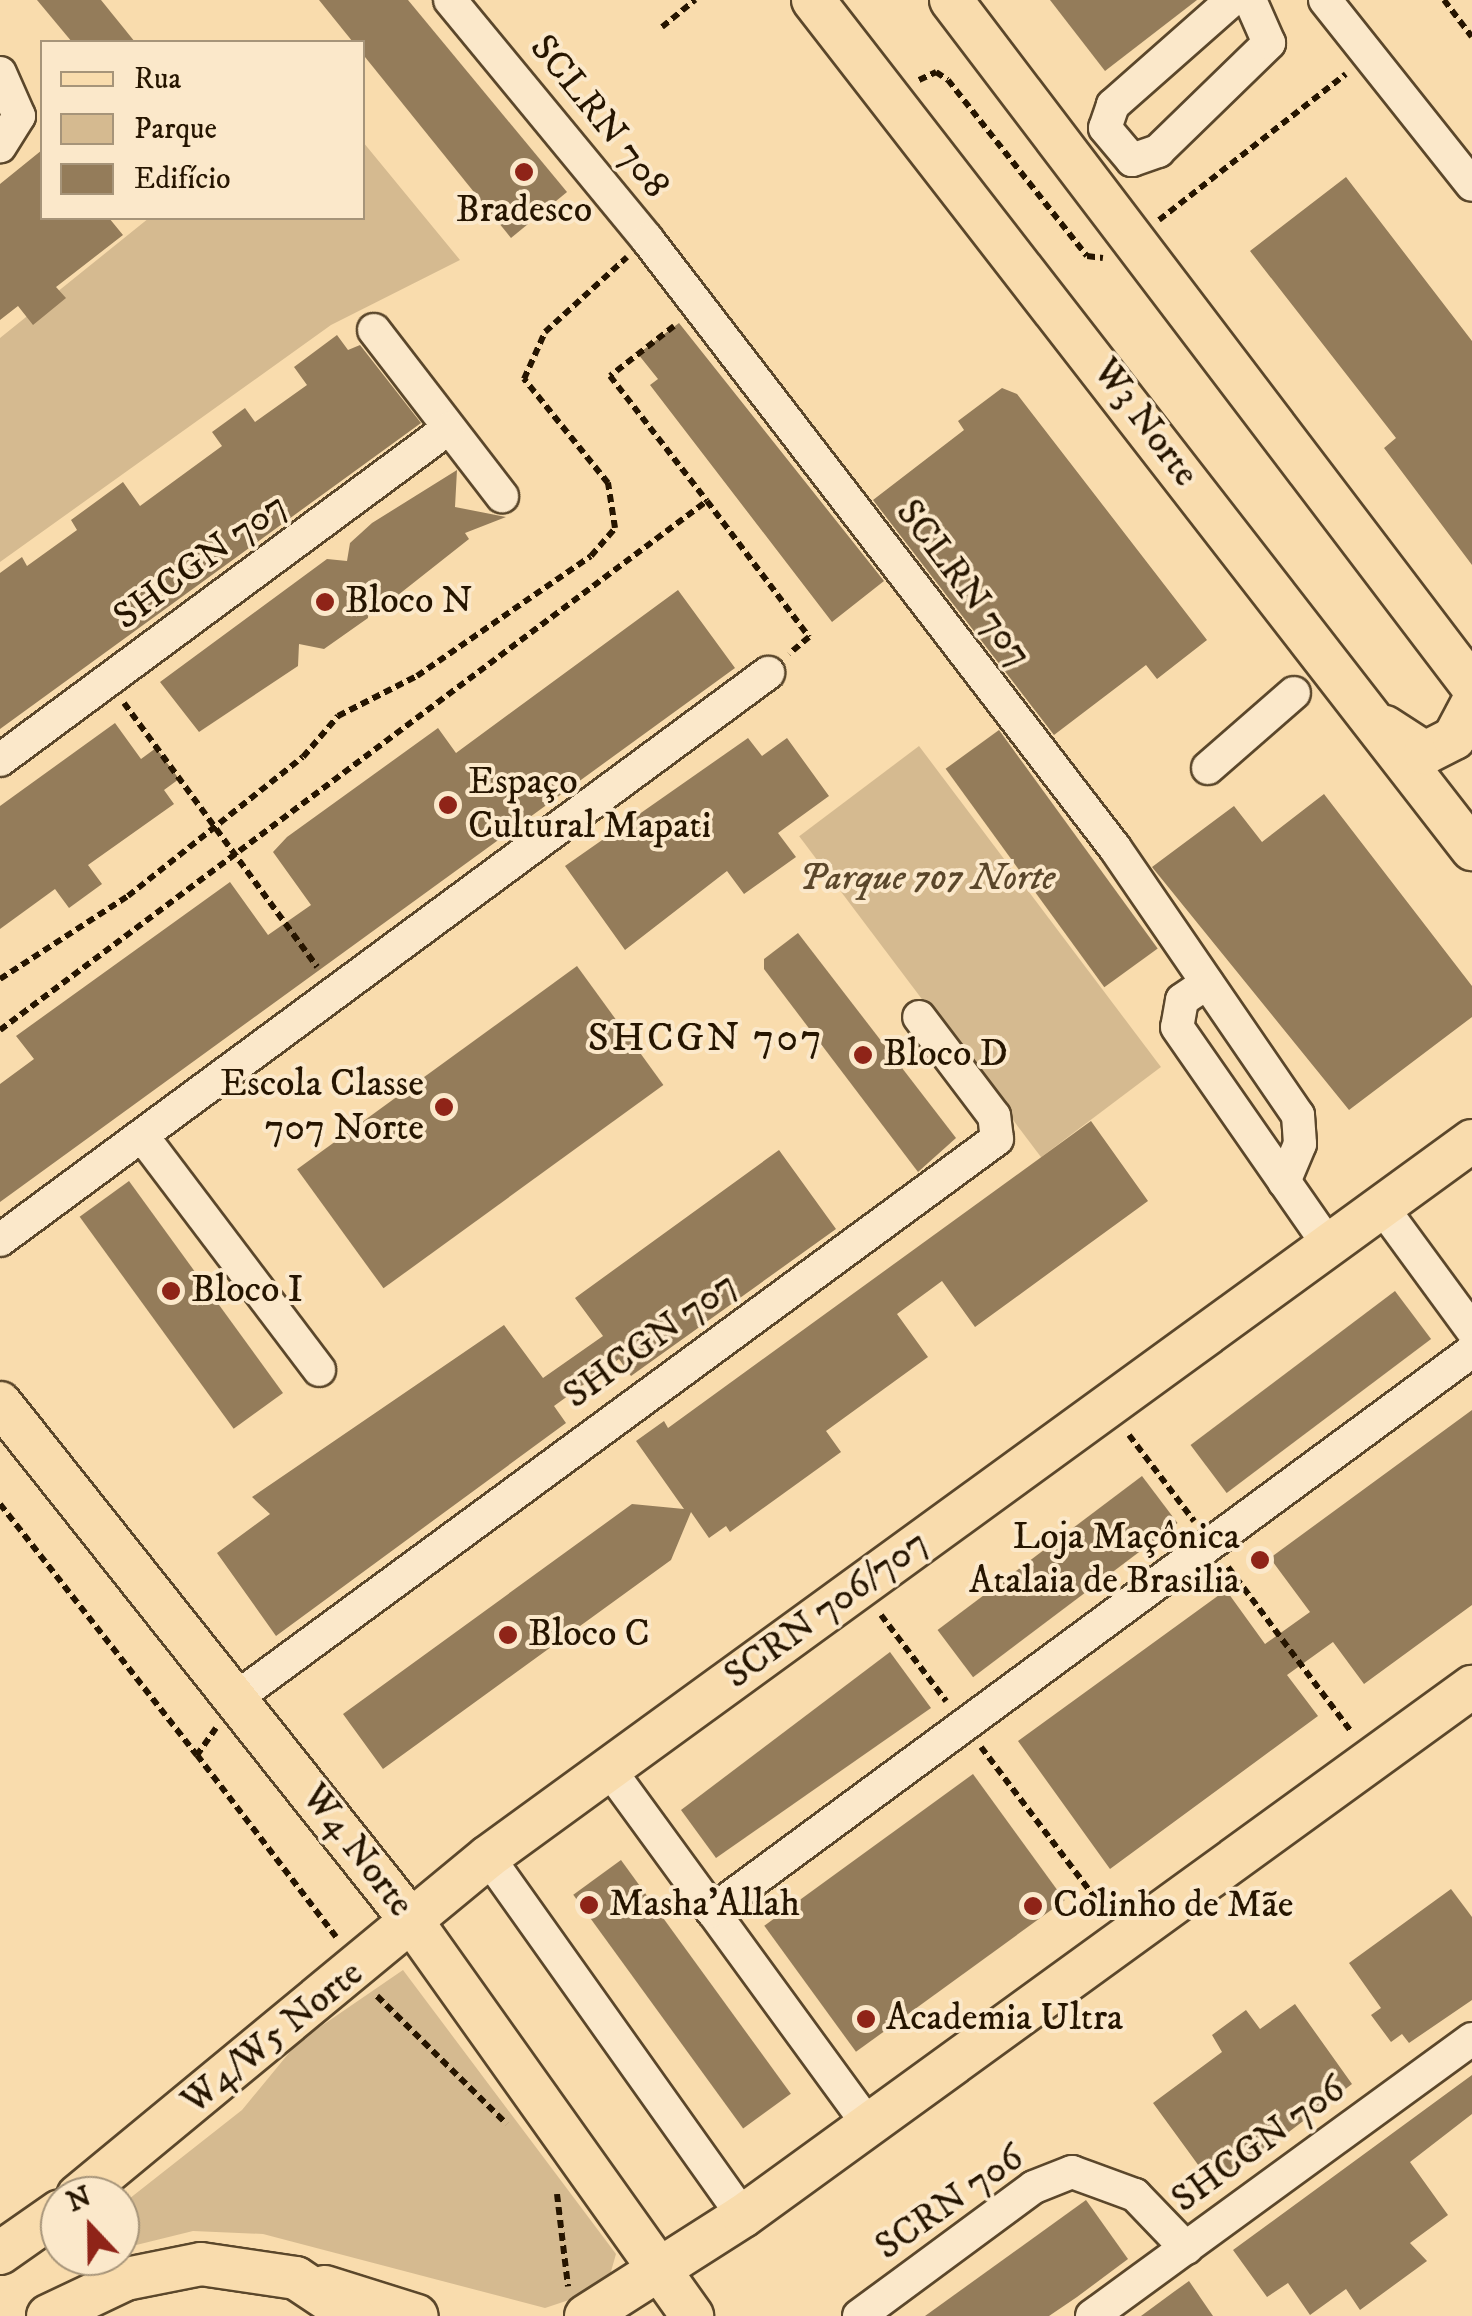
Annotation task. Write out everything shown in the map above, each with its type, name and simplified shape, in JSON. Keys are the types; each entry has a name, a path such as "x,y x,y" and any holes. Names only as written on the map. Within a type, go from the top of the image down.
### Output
{"main road":[{"name":"W3 Norte","path":"813,0 996,227 1472,850"},
{"path":"951,0 1471,686 1472,703 1454,738 1416,754 1340,680"},
{"name":"SCRN 706/707","path":"609,1768 1472,1141"},
{"name":"W4 Norte","path":"0,1403 413,1923 692,2316"},
{"path":"577,2306 659,2270 743,2216 1472,1687"},
{"name":"W4/W5 Norte","path":"112,2176 488,1857 609,1768"},
{"path":"0,2253 40,2225"},
{"path":"140,2266 202,2264 296,2278 417,2316"},
{"path":"48,2316 98,2276"},
{"path":"296,2278 353,2316"}],"street":[{"name":"SCLRN 708","path":"450,0 647,239"},
{"path":"1232,0 1112,105 1105,128 1132,160 1158,151 1270,43 1250,0"},
{"path":"1325,0 1472,185"},
{"path":"0,73 19,116 0,146"},
{"name":"SCLRN 707","path":"647,239 1062,778 1298,1115 1284,1182"},
{"path":"374,330 502,496"},
{"name":"SHCGN 707","path":"0,760 449,428"},
{"path":"0,1240 339,997 768,673"},
{"path":"1208,768 1294,693"},
{"path":"1207,983 1182,1000 1177,1027 1330,1246"},
{"name":"SHCGN 707","path":"236,1698 997,1138 994,1116 920,1018"},
{"path":"143,1137 319,1370"},
{"path":"1382,1206 1472,1330"},
{"path":"712,1911 1472,1351"},
{"path":"609,1768 869,2125"},
{"path":"488,1857 743,2216"},
{"name":"SHCGN 706","path":"1092,2316 1472,2038"},
{"name":"SCRN 706","path":"859,2316 1034,2186 1072,2172 1136,2195 1186,2248"}],"path":[{"path":"662,27 694,0"},
{"path":"1444,0 1472,37"},
{"path":"890,100 936,72 1092,262 1132,241 1369,56"},
{"path":"0,979 216,828 303,757 338,716 418,676 590,556 614,528 608,483 524,379 545,332 647,239"},
{"path":"699,306 610,376 809,637 768,673"},
{"path":"0,1030 707,501"},
{"path":"107,681 339,997"},
{"path":"1108,1406 1371,1758"},
{"path":"0,1504 324,1916 355,1973 516,2133"},
{"path":"860,1586 1127,1939"},
{"path":"197,1754 236,1698"},
{"path":"553,2186 577,2306"}],"green space":[{"path":"365,144 460,260 331,325 0,562 0,338 147,220 365,220"},
{"name":"Parque 707 Norte","path":"919,746 1161,1067 1041,1157 799,836"},
{"path":"403,1970 616,2254 610,2275 587,2294 545,2308 263,2234 193,2231 140,2244 140,2190 242,2110 298,2042"}],"building":[{"path":"37,0 101,0 133,40 70,40"},
{"path":"319,0 408,0 567,192 511,238 365,57 365,40 351,40"},
{"path":"1050,0 1197,0 1105,71"},
{"path":"40,152 40,220 111,220 123,235 56,287 66,298 33,325 18,306 0,320 0,184"},
{"path":"1346,177 1472,341 1472,565 1384,448 1396,438 1250,251"},
{"path":"679,323 884,581 832,622 650,385 658,379 638,354"},
{"path":"337,335 348,350 360,345 421,423 0,729 0,573 22,557 27,566 77,530 71,520 123,482 140,506 222,446 212,432 245,408 255,422 307,385 294,367"},
{"path":"1002,388 1017,394 1207,640 1157,679 1146,665 1054,735 873,500 964,430 958,421"},
{"name":"Bloco N","path":"457,470 455,507 506,517 465,533 469,539 393,599 369,595 368,618 324,649 299,644 298,666 199,732 160,682 327,559 347,561 350,543 372,523"},
{"path":"678,590 735,668 0,1202 0,1084 34,1059 16,1036 230,882 268,935 311,905 273,852 287,837 438,728 456,753"},
{"path":"115,723 141,759 156,748 179,779 164,790 174,804 88,865 102,884 69,908 55,889 0,929 0,806"},
{"path":"999,730 1158,948 1104,987 946,769"},
{"path":"748,738 762,756 787,738 829,796 778,833 796,857 744,894 727,871 625,950 565,866"},
{"path":"1324,794 1472,986 1472,1017 1349,1110 1152,867 1234,806 1262,842"},
{"name":"Bloco D","path":"798,933 956,1138 918,1172 764,969 764,959"},
{"path":"577,966 663,1085 383,1288 297,1169"},
{"path":"1091,1121 1148,1201 975,1327 942,1281 897,1314 928,1357 826,1431 841,1452 730,1532 726,1526 709,1538 691,1512 671,1560 383,1769 343,1714 632,1504 684,1509 636,1441 664,1421 668,1428"},
{"path":"779,1150 836,1229 631,1376 619,1359 554,1406 566,1423 276,1636 217,1553 270,1514 252,1497 504,1325 543,1378 603,1336 575,1298"},
{"name":"Bloco I","path":"129,1181 283,1393 234,1429 80,1217"},
{"path":"1395,1291 1431,1339 1227,1493 1191,1445"},
{"path":"1472,1410 1472,1605 1364,1684 1333,1642 1287,1675 1318,1716 1110,1869 1018,1741 1226,1590 1265,1644 1310,1612 1270,1558"},
{"path":"1142,1476 1178,1523 973,1677 938,1630"},
{"path":"890,1652 931,1708 716,1858 681,1810"},
{"path":"973,1774 1065,1900 856,2052 764,1926"},
{"path":"621,1860 791,2094 743,2128 573,1895"},
{"path":"1451,1889 1472,1917 1472,2000 1409,2043 1402,2034 1391,2042 1371,2015 1381,2008 1349,1963"},
{"path":"1295,2004 1352,2084 1215,2188 1153,2103 1222,2052 1212,2035 1246,2010 1260,2029"},
{"path":"1472,2075 1472,2114 1410,2162 1448,2215 1410,2243 1427,2261 1360,2310 1346,2289 1310,2315 1288,2283 1267,2297 1233,2250"},
{"path":"1086,2200 1128,2259 1077,2297 1049,2316 925,2316"},
{"path":"1189,2281 1213,2316 1141,2316 1175,2291"}],"place":[{"name":"Bradesco","path":"524,172"},
{"name":"Bloco N","path":"325,602"},
{"name":"Espaço Cultural Mapati","path":"448,805"},
{"name":"Bloco D","path":"863,1055"},
{"name":"Escola Classe 707 Norte","path":"444,1107"},
{"name":"Bloco I","path":"171,1291"},
{"name":"Loja Maçônica Atalaia de Brasilia","path":"1260,1560"},
{"name":"Bloco C","path":"508,1635"},
{"name":"Masha'Allah","path":"589,1905"},
{"name":"Colinho de Mãe","path":"1033,1906"},
{"name":"Academia Ultra","path":"866,2019"}],"district":[{"name":"SHCGN 707","path":"706,1039"}]}
